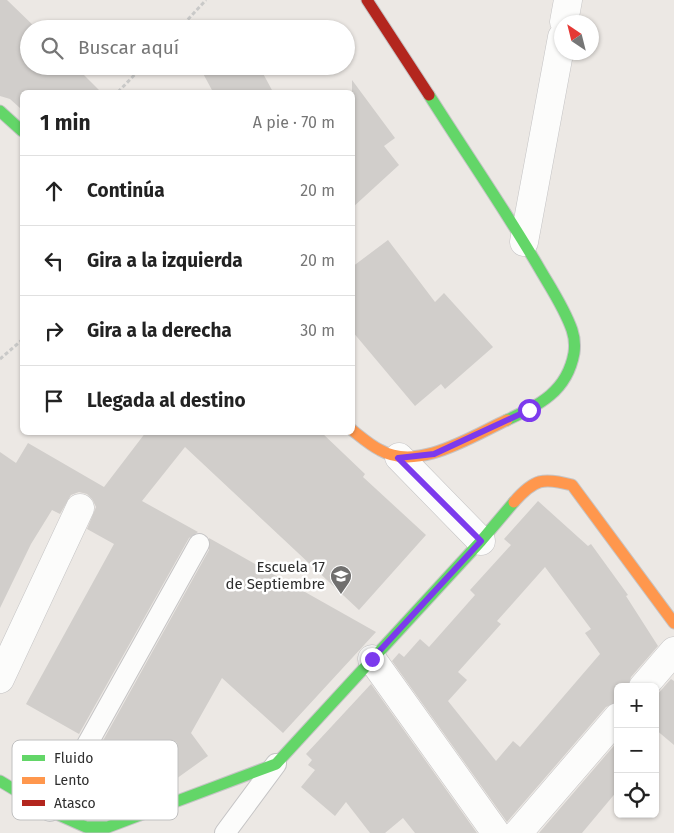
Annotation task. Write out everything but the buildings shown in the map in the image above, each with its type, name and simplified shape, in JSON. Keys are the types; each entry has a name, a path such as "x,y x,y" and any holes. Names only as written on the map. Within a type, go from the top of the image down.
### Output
{"street":[{"path":"367,0 524,242 562,308 573,332 574,352 567,372 557,388 542,403 434,454 398,458"},
{"path":"565,15 568,0"},
{"path":"524,242 558,60"},
{"path":"0,111 20,129"},
{"path":"355,432 381,451 398,458 481,541"},
{"path":"178,801 276,764 481,541 524,490 535,483 551,480 572,485 674,623"},
{"path":"0,680 80,508"},
{"path":"646,683 674,650"},
{"path":"372,659 496,833"},
{"path":"518,833 614,721"},
{"path":"0,781 12,788"},
{"path":"70,820 86,827 108,827 127,820"}],"lane":[{"path":"90,740 199,544"},
{"path":"225,833 276,764"}],"path":[{"path":"187,20 206,0"},
{"path":"120,90 134,75"},
{"path":"0,359 20,342"}],"traffic: fast":[{"path":"429,95 525,244 561,305 573,332 574,353 565,378 550,396 530,409 507,420"},
{"path":"0,111 20,129"},
{"path":"178,801 276,764 481,541 514,502"},
{"path":"0,781 12,788"},
{"path":"70,820 86,827 108,827 127,820"}],"traffic: slow":[{"path":"355,432 380,450 395,456 411,457 445,449 507,420"},
{"path":"514,502 533,484 554,481 572,485 674,623"}],"traffic: jam":[{"path":"367,0 429,95"}],"place":[{"name":"Escuela 17 de Septiembre","path":"341,595"}],"route":[{"path":"372,659 481,541 398,458 434,454 529,410"}]}
